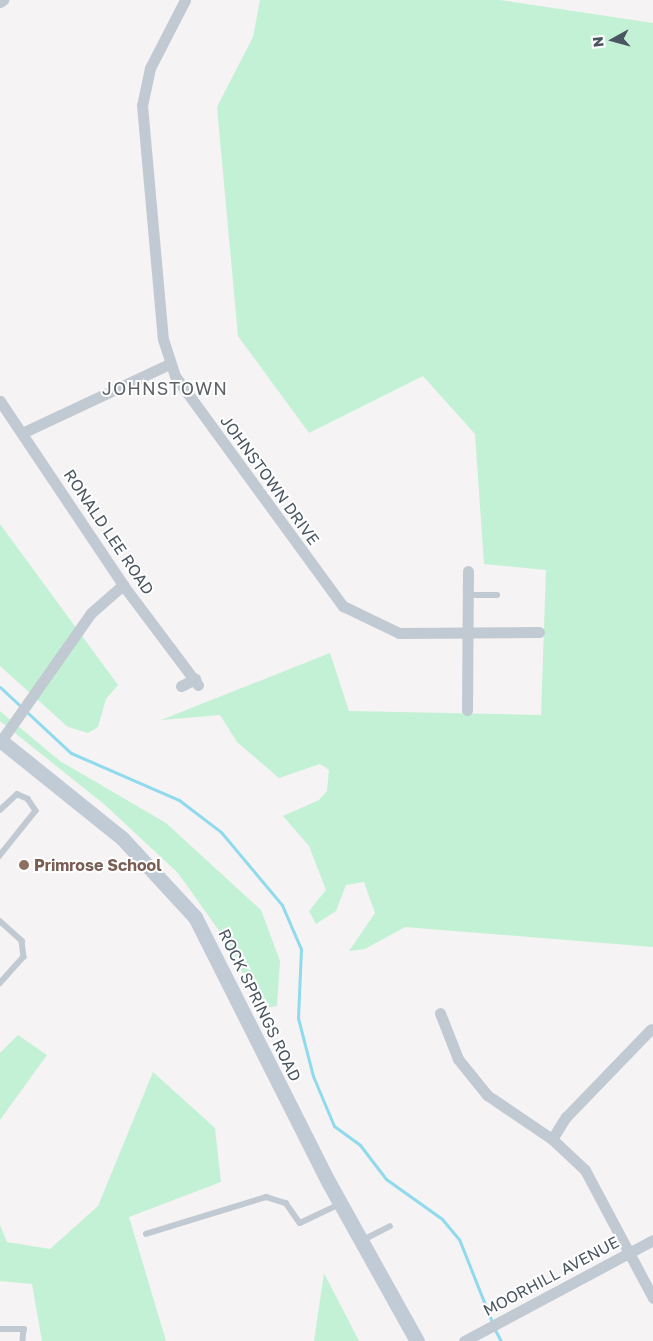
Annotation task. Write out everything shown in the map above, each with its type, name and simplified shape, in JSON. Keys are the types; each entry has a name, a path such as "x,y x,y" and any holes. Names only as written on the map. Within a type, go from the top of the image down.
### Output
{"street":[{"name":"JOHNSTOWN DRIVE","path":"185,0 150,68 142,105 163,339 169,364 343,606 399,633 539,632"},
{"path":"22,433 169,364"},
{"name":"RONALD LEE ROAD","path":"0,401 123,585 196,682 181,686"},
{"path":"467,710 466,632 468,571"},
{"path":"0,741 20,716 91,613 123,585"},
{"name":"ROCK SPRINGS ROAD","path":"0,741 122,838 195,917 340,1204 417,1341"},
{"path":"440,1013 458,1059 487,1095 552,1139 585,1170 653,1298"},
{"path":"552,1139 566,1117 650,1029"},
{"name":"MOORHILL AVENUE","path":"464,1341 653,1240"}],"lane":[{"path":"468,595 497,595"},
{"path":"0,810 17,794 28,799 36,811 0,856"},
{"path":"0,921 22,942 24,957 0,984"},
{"path":"146,1234 266,1197 286,1203 300,1222 340,1204"},
{"path":"361,1241 390,1226"},
{"path":"0,1329 24,1329 23,1341"}],"green space":[{"path":"260,0 500,0 653,23 653,947 405,927 365,949 349,951 375,913 364,882 346,885 336,911 316,924 309,911 326,890 309,846 283,816 319,800 327,791 329,770 320,764 279,778 237,742 220,715 161,720 330,653 349,711 541,715 546,570 484,564 475,434 423,376 309,433 238,336 217,107 253,37"},
{"path":"0,524 118,685 106,699 98,727 88,733 68,727 0,666"},
{"path":"0,711 60,761 166,823 261,910 280,961 277,1006 259,1009 230,946 178,873 105,805 0,721"},
{"path":"18,1035 47,1055 0,1120 0,1053"},
{"path":"153,1072 215,1128 221,1182 129,1217 166,1341 42,1341 32,1284 0,1281 0,1225 7,1242 50,1249 98,1206"},
{"path":"324,1273 359,1341 314,1341"}],"waterway":[{"path":"0,687 71,753 179,800 221,832 282,905 301,949 298,1018 313,1076 334,1126 360,1145 386,1179 442,1219 459,1239 492,1322"},
{"path":"494,1328 501,1341"}],"place":[{"name":"Primrose School","path":"24,865"}],"district":[{"name":"JOHNSTOWN","path":"165,388"}]}
